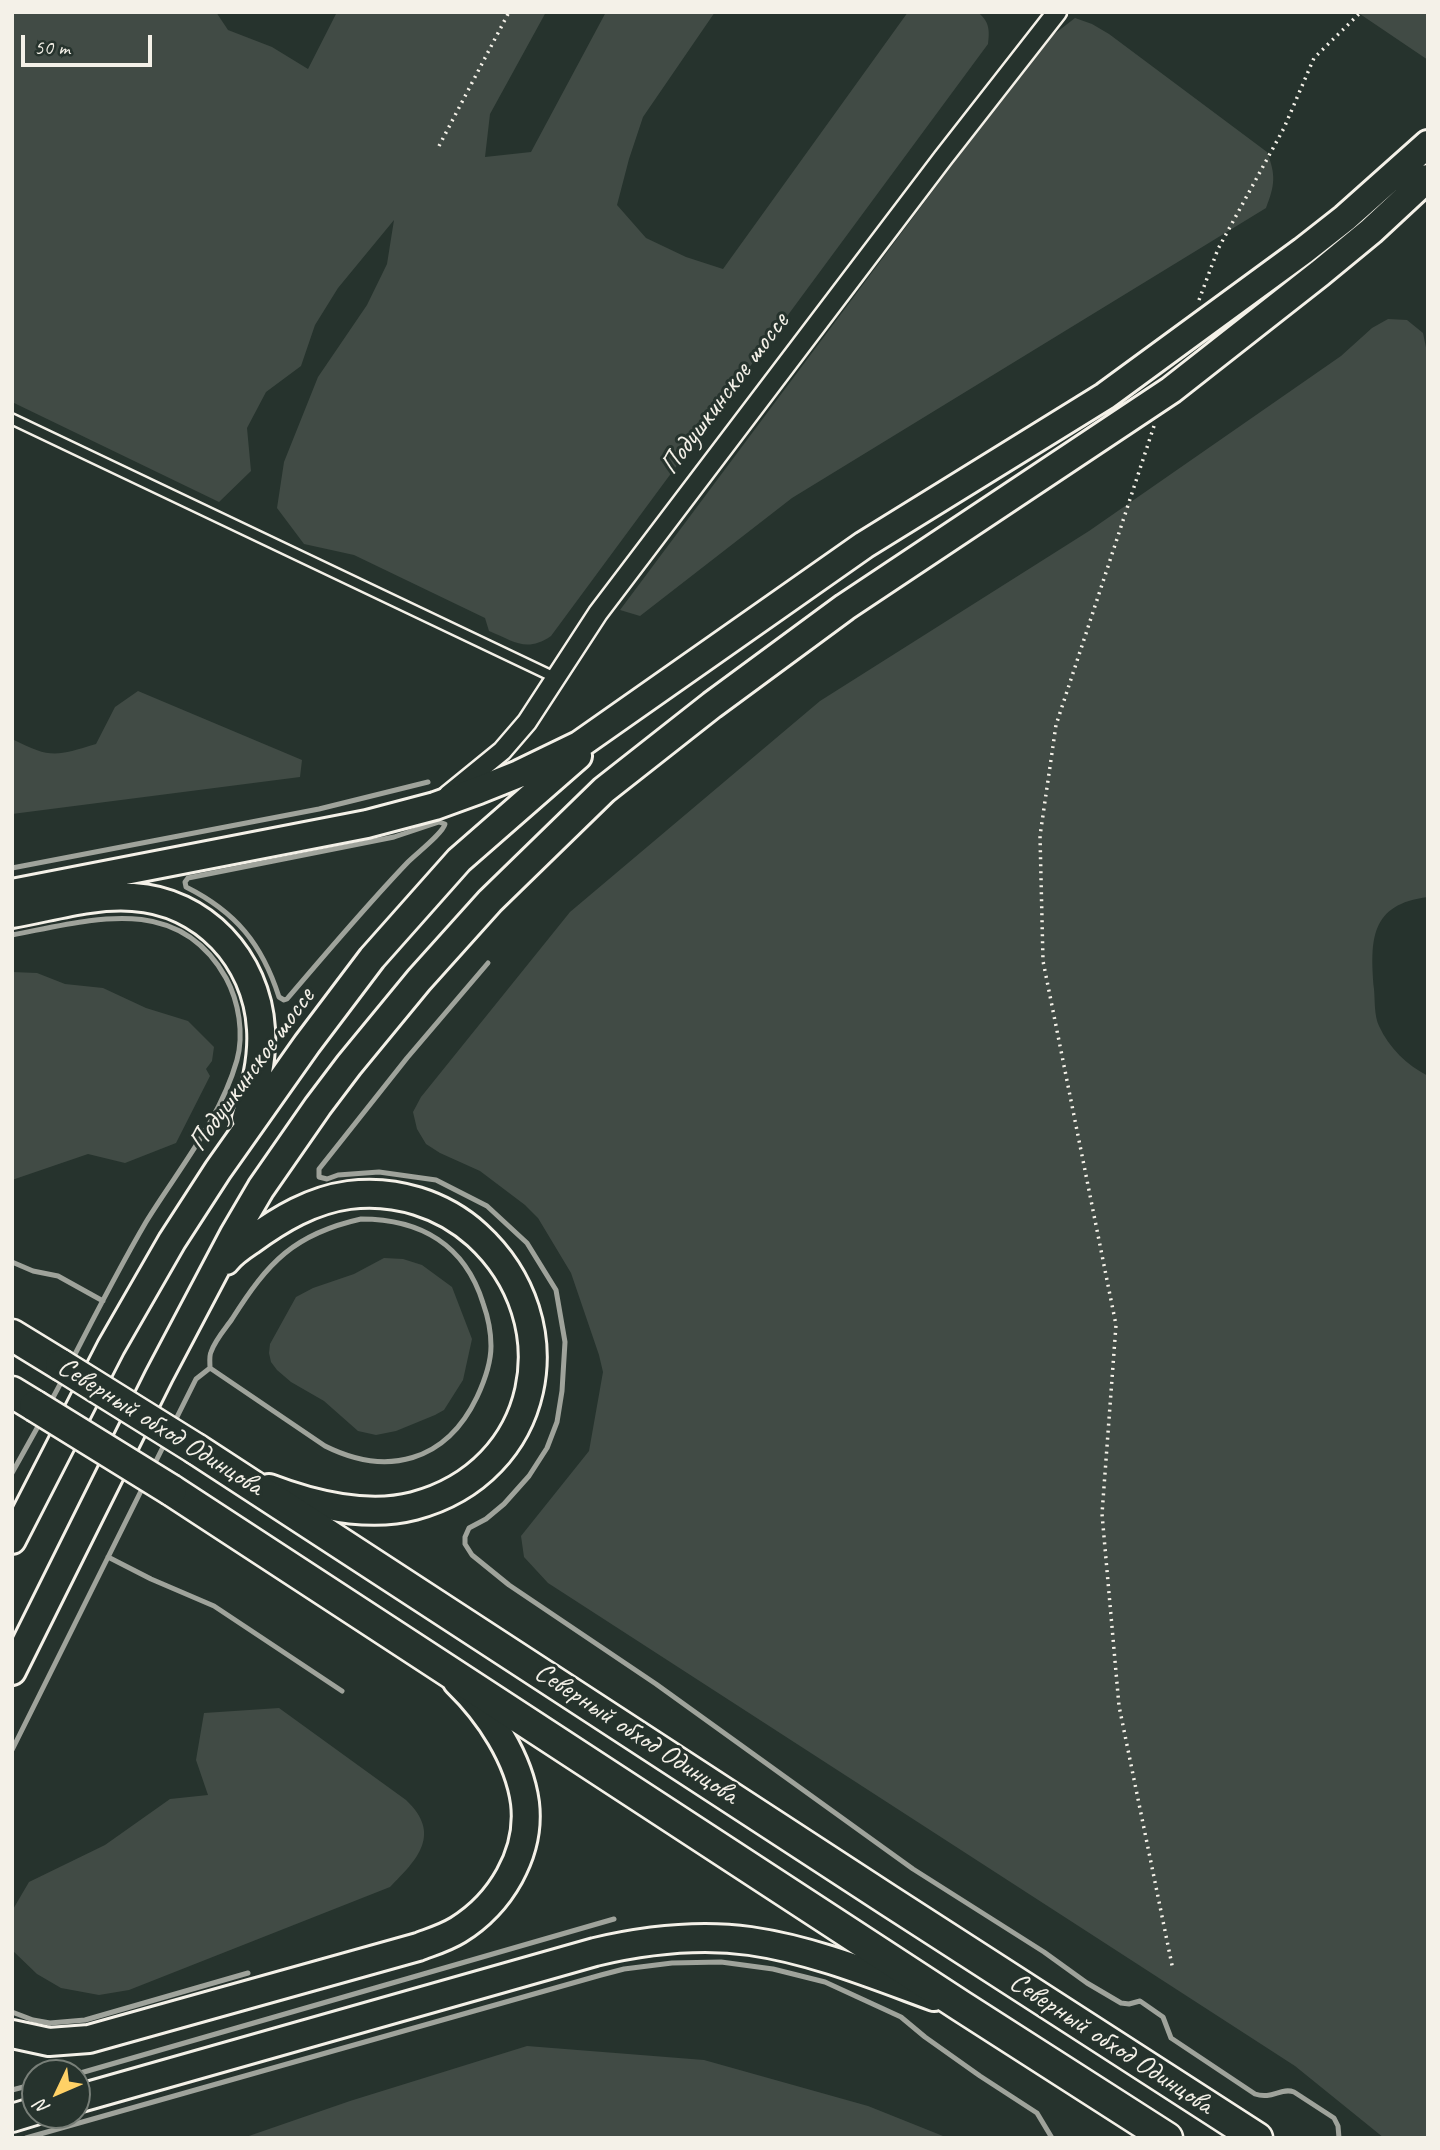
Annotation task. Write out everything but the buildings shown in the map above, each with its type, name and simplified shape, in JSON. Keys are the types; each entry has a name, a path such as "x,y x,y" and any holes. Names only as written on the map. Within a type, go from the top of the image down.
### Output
{"highway":[{"name":"Северный обход Одинцова","path":"12,1335 239,1475 1257,2138"},
{"name":"Северный обход Одинцова","path":"24,1399 171,1490 1167,2138"}],"main road":[{"path":"12,893 324,834 435,806 509,779 579,745 864,545 1105,396 1303,251 1345,218 1428,144"},
{"path":"12,1671 159,1376 261,1188 349,1065 419,980 482,910 595,799 712,705 845,607 1165,394 1320,273 1371,231 1428,178"},
{"name":"Подушкинское шоссе","path":"12,1540 111,1347 172,1241 218,1170 307,1044 372,958 459,860 635,707"},
{"path":"12,915 95,898 136,897 178,907 198,917 231,947 257,998 261,1030 260,1051 246,1120 218,1170"},
{"path":"210,1282 230,1255 294,1213 345,1195 397,1196 444,1212 462,1222 489,1246 510,1274 525,1305 533,1339 531,1380 524,1409 512,1435 481,1471 444,1496 411,1507 358,1509 300,1500 239,1475"},
{"path":"12,2034 49,2042 89,2039 418,1947 456,1932 472,1920 501,1890 512,1870 524,1831 525,1804 509,1752 494,1728 461,1686 427,1656"},
{"path":"91,2095 595,1952 670,1940 722,1939 777,1946 832,1960 961,2006"}],"street":[{"name":"Подушкинское шоссе","path":"435,806 502,751 527,722 607,602 943,158 1058,12"}],"lane":[{"path":"12,419 556,678"}],"path":[{"path":"439,146 509,12"},
{"path":"1199,300 1218,249 1284,128 1314,58 1361,12"},
{"path":"1165,394 1056,725 1041,836 1043,961 1116,1325 1101,1514 1119,1706 1173,1970"}],"shaded area":[{"path":"12,12 216,12 228,30 272,47 308,69 337,12 546,12 490,114 485,157 531,152 606,12 715,12 643,117 617,205 646,238 686,257 723,269 908,12 977,12 986,22 989,34 988,44 551,636 527,645 489,631 485,618 354,555 304,544 277,508 284,462 318,377 367,305 387,264 394,220 338,288 315,325 301,366 266,392 247,428 251,471 219,502 12,402"},
{"path":"1357,12 1428,12 1428,60"},
{"path":"1075,18 1109,34 1267,152 1273,180 1266,208 792,498 640,616 620,610 1044,42"},
{"path":"1388,319 1407,320 1423,333 1428,357 1428,897 1395,907 1384,916 1374,940 1373,971 1376,1018 1379,1026 1399,1055 1428,1076 1428,2138 1384,2138 1295,2066 548,1583 524,1557 521,1536 589,1451 603,1372 599,1355 571,1273 538,1218 480,1171 426,1144 417,1129 413,1112 421,1097 570,912 820,701 1089,531 1341,356 1372,328"},
{"path":"138,691 302,760 300,777 12,814 12,739 36,750 54,754 96,744 115,707"},
{"path":"12,972 37,973 65,984 103,988 146,1008 188,1021 214,1047 212,1061 206,1069 210,1076 176,1143 125,1163 88,1154 12,1180"},
{"path":"384,1258 403,1259 422,1265 452,1287 472,1339 463,1380 444,1410 396,1431 376,1435 358,1431 324,1401 291,1382 277,1370 269,1353 270,1344 296,1297 354,1274"},
{"path":"279,1708 406,1800 417,1812 423,1824 422,1846 417,1856 390,1887 129,1990 99,1995 61,1988 37,1974 12,1950 12,1911 29,1882 105,1845 170,1799 208,1795 196,1760 204,1713"},
{"path":"527,2046 704,2060 868,2106 948,2138 243,2138 350,2101"}],"waterway":[{"path":"12,868 319,809 428,782"},
{"path":"439,822 445,824 440,832 392,879 284,1000 279,997 264,961 245,932 219,907 186,887 188,878 394,837 439,822"},
{"path":"12,935 102,919 158,923 183,933 206,951 226,978 239,1018 237,1060 220,1103 136,1239 71,1362"},
{"path":"488,963 407,1058 319,1169 319,1177 327,1179 338,1175 379,1172 436,1180 487,1206 527,1243 556,1290 565,1342 557,1422 547,1448 529,1476 504,1504 486,1519 469,1528 465,1544 472,1555 509,1585 656,1684 913,1869 1121,2003 1140,2001 1163,2017 1171,2038 1255,2094 1266,2096 1285,2091 1294,2092 1334,2118 1339,2138"},
{"path":"361,1219 403,1224 438,1239 465,1265 485,1308 490,1329 491,1352 487,1372 464,1419 449,1436 432,1449 413,1458 371,1461 325,1446 210,1368 210,1355 215,1343 271,1266 300,1242 338,1225 361,1219"},
{"path":"12,1262 33,1271 58,1276 103,1301"},
{"path":"174,1423 196,1379 210,1368"},
{"path":"50,1403 64,1377"},
{"path":"12,1473 41,1421"},
{"path":"153,1467 166,1441"},
{"path":"12,1750 144,1485"},
{"path":"108,1557 214,1606 342,1691"},
{"path":"91,2070 614,1919"},
{"path":"26,2138 624,1969 672,1963 721,1962 773,1969 825,1982 901,2017 980,2076 1037,2113 1052,2138"},
{"path":"12,2012 50,2023 85,2020 248,1973"},
{"path":"12,2090 21,2088"}]}
